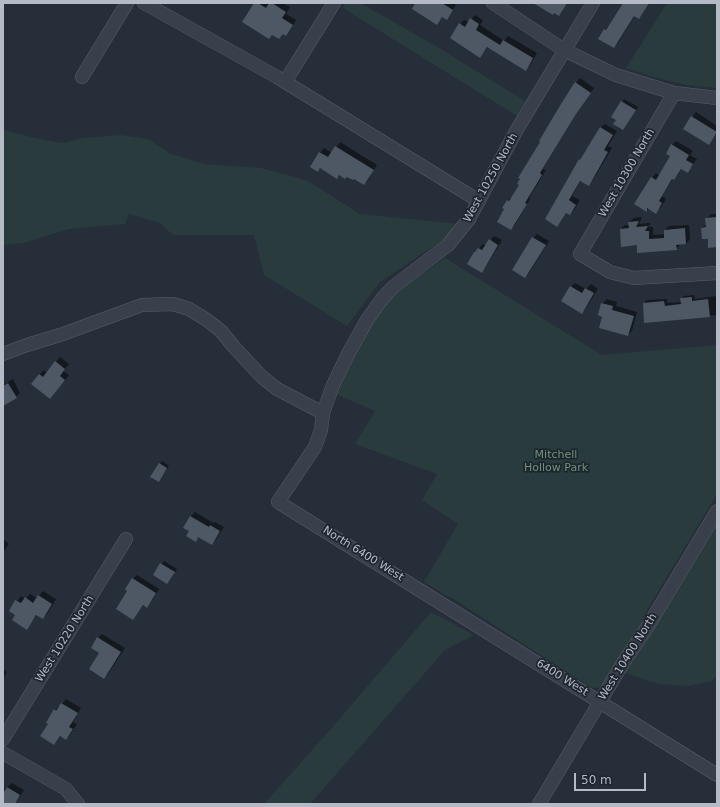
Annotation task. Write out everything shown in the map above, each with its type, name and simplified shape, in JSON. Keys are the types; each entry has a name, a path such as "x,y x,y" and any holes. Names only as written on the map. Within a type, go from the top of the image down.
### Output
{"street":[{"path":"82,77 127,3"},
{"path":"144,3 285,82 479,201"},
{"path":"285,82 334,3"},
{"path":"493,3 564,50 616,75 674,93 717,98"},
{"name":"West 10250 North","path":"278,502 314,446 321,430 323,413 333,385 367,320 382,299 401,281 448,245 464,227 513,137 593,3"},
{"name":"West 10300 North","path":"674,93 580,254 610,272 634,278 717,273"},
{"path":"3,354 142,305 173,304 207,320 222,331 234,347 262,377 277,389 323,413"},
{"name":"North 6400 West","path":"278,502 448,607"},
{"name":"West 10400 North","path":"539,804 623,663 648,626 717,511"},
{"name":"West 10220 North","path":"3,739 126,539"},
{"name":"6400 West","path":"448,607 717,775"},
{"path":"3,753 66,789 78,804"}],"green space":[{"path":"345,3 360,3 436,46 525,101 517,116 343,8"},
{"path":"667,3 717,3 717,88 686,85 626,68"},
{"path":"3,130 62,143 84,138 120,135 148,139 171,154 204,164 261,168 308,181 360,214 459,224 449,236 380,282 347,326 264,275 254,235 173,235 160,223 129,214 125,224 69,229 23,243 3,245"},
{"name":"Mitchell Hollow Park","path":"445,258 602,355 717,345 717,494 650,605 634,638 605,687 592,688 452,598 424,582 458,524 422,500 437,474 355,444 375,411 336,394 353,354 381,310 401,289"},
{"path":"717,523 717,677 711,681 688,686 659,684 625,673"},
{"path":"431,612 474,635 445,650 310,804 264,804 328,732"}],"building":[{"path":"254,3 258,3 266,8 269,3 272,3 286,12 282,18 293,25 286,36 283,34 279,39 272,35 269,39 242,22"},
{"path":"415,3 442,3 453,10 447,20 442,17 437,25 412,9"},
{"path":"533,3 567,3 559,16 554,13 553,15"},
{"path":"623,3 649,3 639,19 634,16 614,48 598,39 604,29 606,30"},
{"path":"470,18 479,24 476,30 500,45 503,40 533,58 526,71 487,47 480,58 450,38 459,23 465,27"},
{"path":"575,82 591,93 576,114 540,173 542,175 511,230 497,222 504,209 502,208 507,200 509,201 519,185 517,184 520,179 518,178"},
{"path":"621,101 636,110 623,130 613,124 616,120 611,117"},
{"path":"691,116 717,132 709,145 683,129"},
{"path":"600,127 613,135 604,150 608,152 589,186 580,181 569,200 576,205 570,215 566,213 557,227 545,219 579,159 580,160"},
{"path":"671,144 689,155 686,160 693,164 688,173 681,169 674,180 672,179 659,201 662,203 656,214 647,208 647,212 634,204 651,177 656,180 670,156 666,154"},
{"path":"335,146 374,170 364,185 354,179 353,180 347,177 345,179 339,175 337,179 320,168 318,172 310,167 319,152 328,157"},
{"path":"717,217 717,247 708,248 708,239 702,239 701,228 706,227 705,218"},
{"path":"639,221 636,227 648,226 645,231 649,231 649,239 664,238 664,230 685,228 686,244 676,245 677,250 637,253 637,245 621,247 620,229 629,228 628,222"},
{"path":"532,237 546,245 525,278 512,270"},
{"path":"489,239 498,245 482,273 467,264 474,252 478,248 482,250"},
{"path":"570,286 582,293 585,288 594,293 582,314 561,301"},
{"path":"692,297 692,301 708,299 710,317 644,323 643,303 664,301 665,306 681,304 680,298"},
{"path":"601,303 613,306 612,310 634,316 628,336 599,328 602,317 598,315"},
{"path":"55,361 65,369 60,376 65,380 50,399 31,384 39,374 43,377"},
{"path":"8,383 17,398 3,406 3,386"},
{"path":"159,463 167,468 159,482 150,477"},
{"path":"190,516 209,527 210,525 220,531 212,545 198,537 196,542 186,536 189,531 183,528"},
{"path":"160,563 175,572 167,584 153,575"},
{"path":"132,578 156,593 147,608 143,605 133,620 116,609 127,591 125,589"},
{"path":"38,595 52,604 43,619 36,615 27,630 12,620 15,615 9,611 15,600 21,603 25,597 33,603"},
{"path":"97,637 121,652 104,679 89,669 99,653 91,648"},
{"path":"61,703 78,713 69,727 73,729 66,740 60,736 54,745 40,736 48,724 46,723 54,709 56,711"},
{"path":"7,787 20,795 15,804 3,804 3,793"}]}
